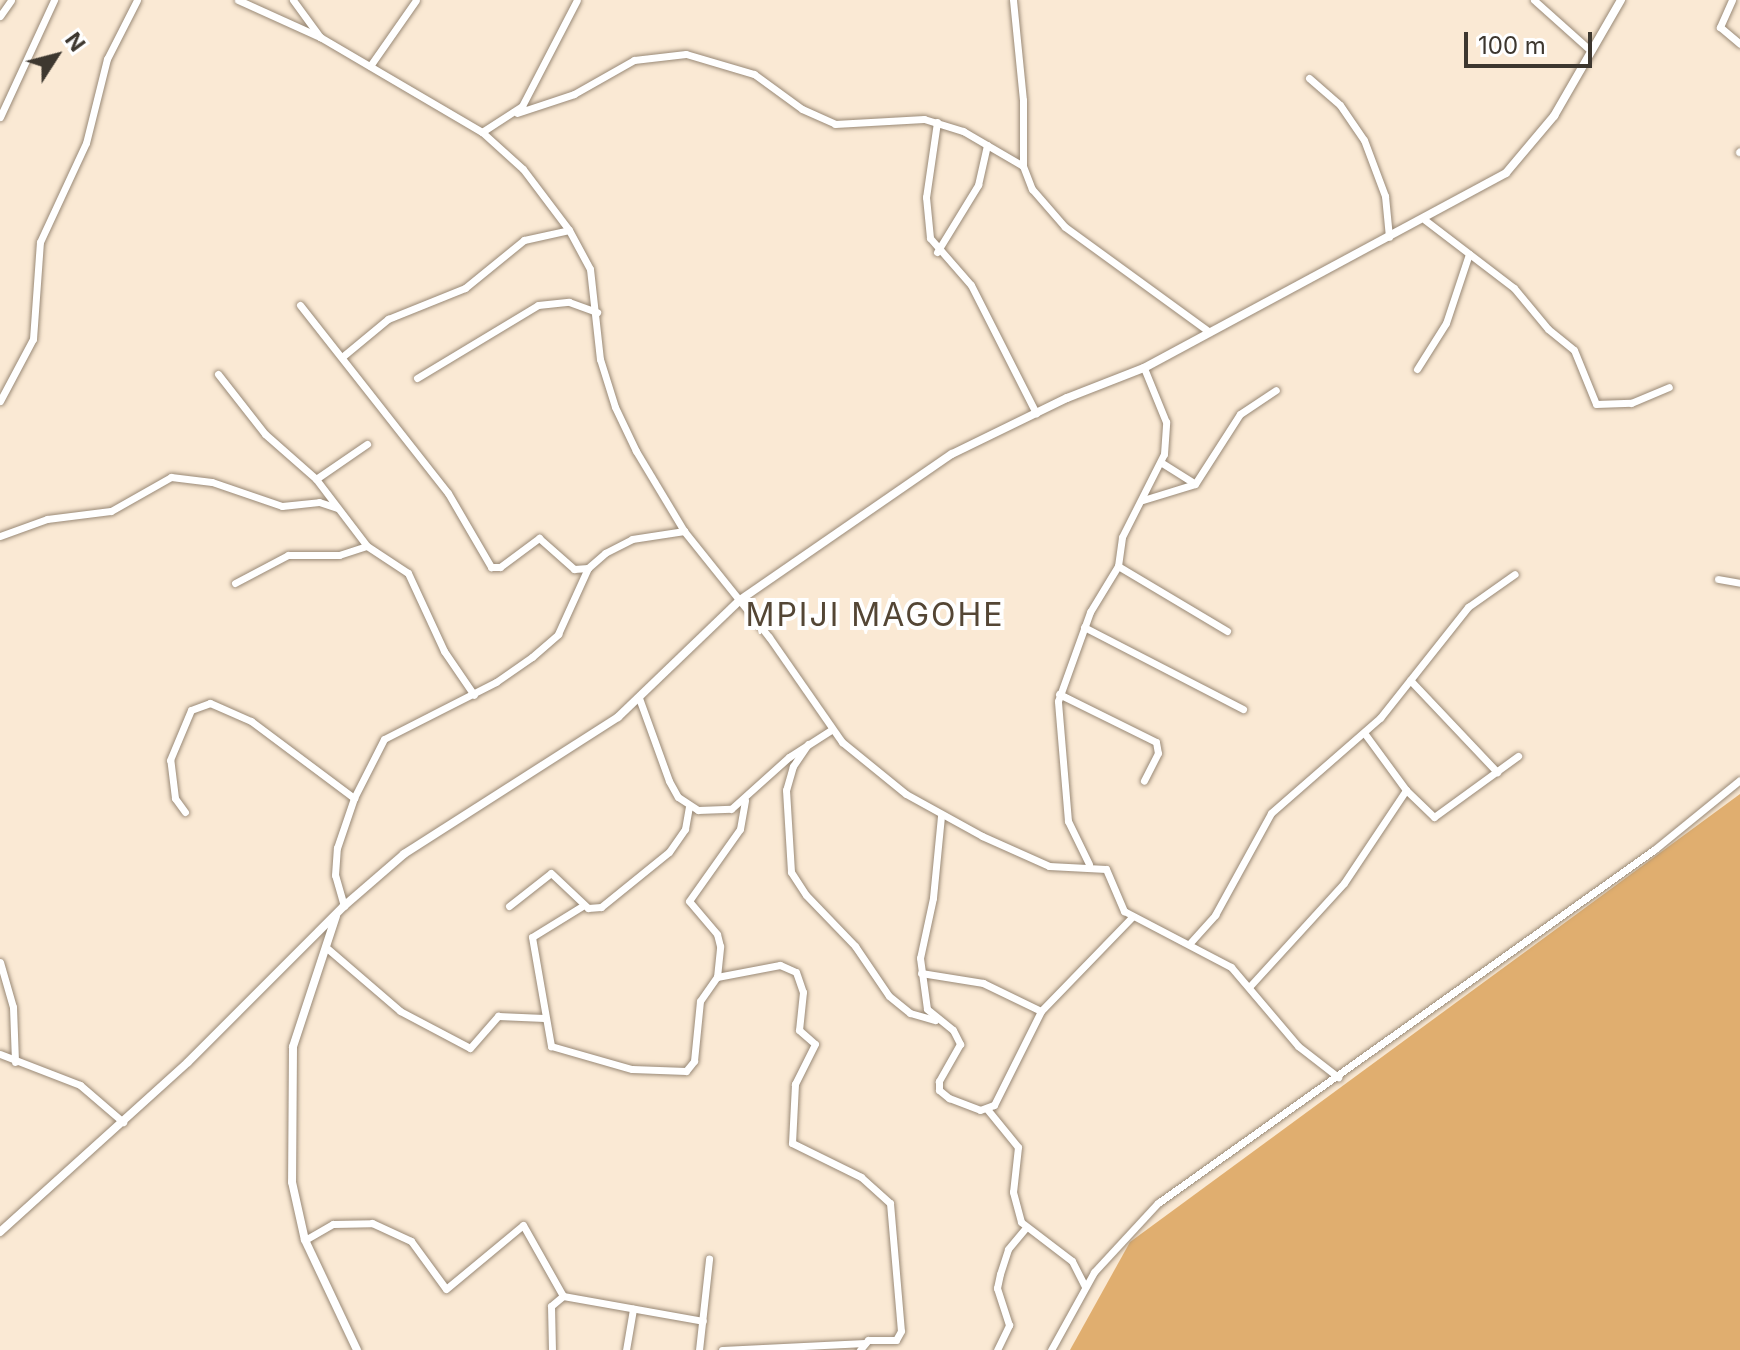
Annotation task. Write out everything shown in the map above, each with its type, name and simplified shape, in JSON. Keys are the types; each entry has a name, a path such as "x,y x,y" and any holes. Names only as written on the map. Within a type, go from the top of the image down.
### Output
{"street":[{"path":"0,16 11,0"},
{"path":"0,117 54,0"},
{"path":"0,401 33,339 40,242 86,143 107,59 137,0"},
{"path":"238,0 320,37 482,132 512,156 569,230 590,269 600,359 615,407 684,531 740,600 831,730 874,772 941,816 1049,866 1089,864 1110,873 1119,903 1132,917 1215,955 1250,986 1298,1046 1338,1077"},
{"path":"293,0 320,37"},
{"path":"370,66 416,0"},
{"path":"517,113 577,0"},
{"path":"1013,0 1023,100 1023,166 1032,189 1065,227 1208,331"},
{"path":"1534,0 1590,50"},
{"path":"2,1227 123,1122 344,906 404,854 554,760 639,698 740,600 933,466 1036,413 1144,368 1208,331 1425,220 1492,182 1520,160 1554,116 1621,0"},
{"path":"1732,0 1720,27 1740,44"},
{"path":"482,132 517,113 574,94 634,60 662,54 736,66 835,124 914,118 937,122 1023,166"},
{"path":"1309,78 1340,105 1364,140 1385,196 1389,237"},
{"path":"937,122 926,218 937,252 971,285 1036,413"},
{"path":"937,252 978,185 987,145"},
{"path":"1425,220 1514,288 1548,329 1574,350 1596,404 1631,403 1669,387"},
{"path":"342,357 388,319 465,288 524,240 569,230"},
{"path":"1417,369 1446,323 1469,254"},
{"path":"417,378 538,305 569,302 597,312"},
{"path":"300,305 448,493 491,567 500,567 539,538 574,569 588,568"},
{"path":"1089,864 1068,821 1059,694 1084,627 1118,566 1122,537 1162,463 1166,422 1144,368"},
{"path":"218,374 265,434 316,479 367,546 412,580 435,634 474,695"},
{"path":"1143,500 1195,484 1240,414 1276,390"},
{"path":"316,479 367,444"},
{"path":"1162,463 1195,484"},
{"path":"0,536 47,519 111,511 171,477 212,482 282,506 326,502 342,512"},
{"path":"344,906 335,866 354,798 372,756 391,733 474,695 517,669 558,634 588,568 614,546 684,531"},
{"path":"235,583 288,555 339,555 367,546"},
{"path":"1118,566 1227,631"},
{"path":"1190,943 1215,915 1271,813 1365,734 1468,607 1515,574"},
{"path":"1718,579 1740,583"},
{"path":"1084,627 1243,709"},
{"path":"1410,680 1497,772"},
{"path":"1059,694 1156,742 1158,753 1144,781"},
{"path":"639,698 662,768 689,807 720,811 745,800 808,744 831,730"},
{"path":"185,812 175,798 170,760 191,710 219,704 251,721 354,798"},
{"path":"251,721 262,717"},
{"path":"1365,734 1406,790 1434,817 1518,756"},
{"path":"808,744 793,766 786,790 791,872 806,895 855,946 889,996 910,1013 935,1020 953,1030 960,1044 939,1081 939,1090 949,1098 987,1109 1018,1147 1013,1192 1025,1229 1072,1261 1085,1287"},
{"path":"1051,1350 1085,1287 1125,1234 1158,1203 1655,849 1740,780"},
{"path":"1250,986 1344,883 1406,790"},
{"path":"584,905 532,937 544,1018 554,1049 632,1069 686,1071 694,1061 700,1001 717,977 717,934 689,901 740,829 745,800"},
{"path":"509,906 551,873 584,905 601,907 660,863 682,835 689,807"},
{"path":"935,1020 925,1001 920,945 933,898 941,816"},
{"path":"336,916 291,1064 292,1182 305,1240 357,1350"},
{"path":"987,1109 999,1099 1041,1011 1132,917"},
{"path":"328,949 400,1011 470,1048 498,1016 544,1018"},
{"path":"0,962 13,1007 15,1062"},
{"path":"717,977 780,965 790,966 801,981 798,1024 815,1044 795,1084 792,1143 880,1190 893,1212 901,1331 891,1342 862,1346 722,1350"},
{"path":"921,973 983,983 1041,1011"},
{"path":"0,1054 80,1085 123,1122"},
{"path":"305,1240 333,1224 372,1223 411,1241 446,1289 523,1225 563,1296"},
{"path":"997,1350 1009,1325 997,1288 1002,1266 1025,1229"},
{"path":"699,1350 709,1259"},
{"path":"563,1296 703,1321"},
{"path":"552,1350 551,1306 563,1296"},
{"path":"626,1350 633,1309"}],"shaded area":[{"path":"1740,794 1740,1350 1070,1350 1130,1242"}],"district":[{"name":"MPIJI MAGOHE","path":"875,615"}]}
